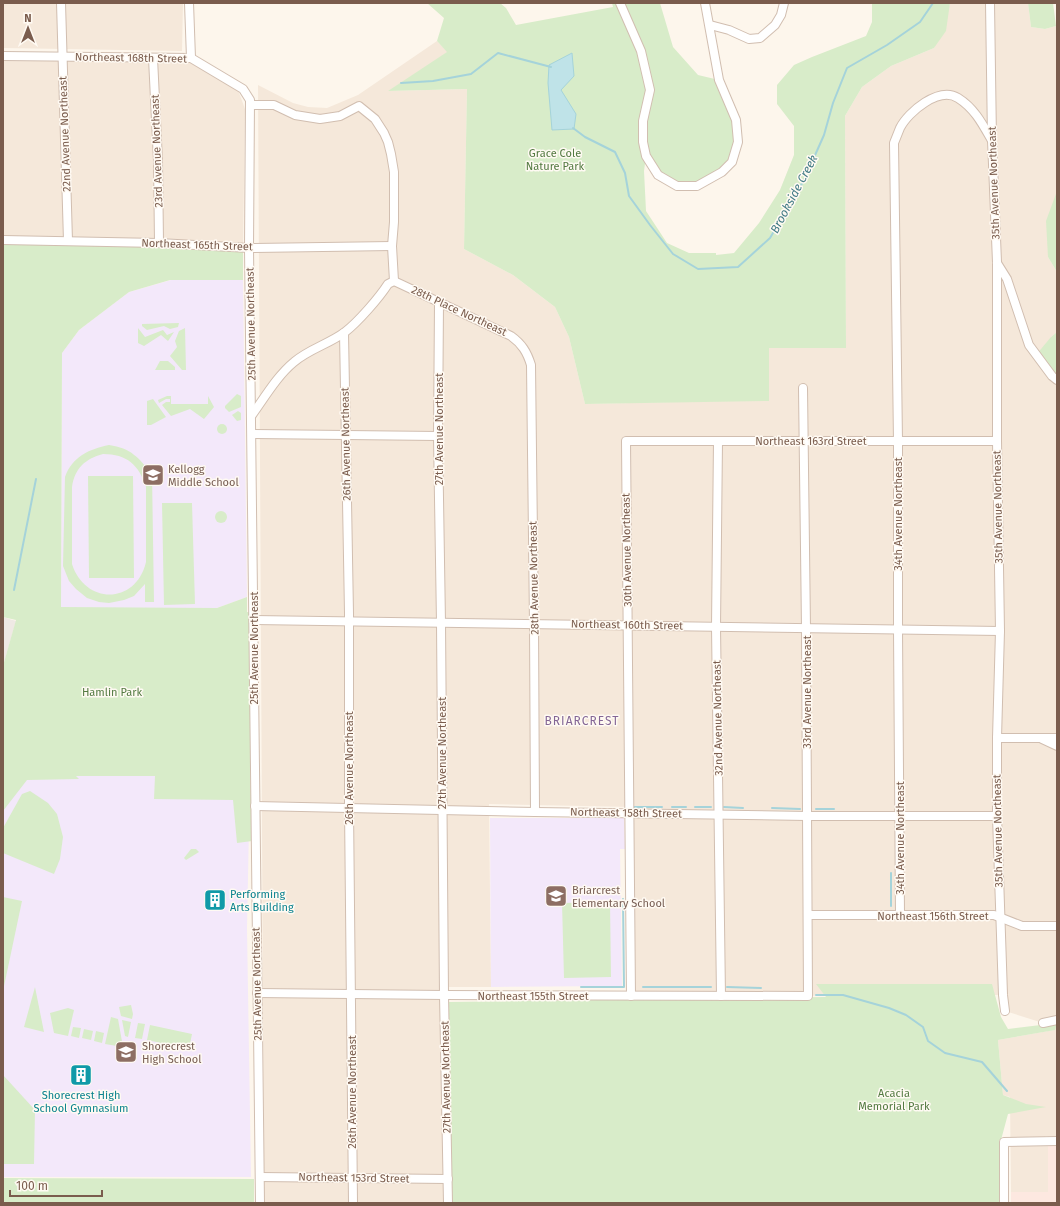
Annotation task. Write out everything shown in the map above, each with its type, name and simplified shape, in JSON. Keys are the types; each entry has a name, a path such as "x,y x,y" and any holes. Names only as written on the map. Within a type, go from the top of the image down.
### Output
{"street":[{"name":"22nd Avenue Northeast","path":"61,3 68,241"},
{"path":"189,3 191,58"},
{"path":"620,3 641,51 650,90 643,121 643,142 646,156 658,175 677,186 697,186 722,172 732,162 738,142 736,120 719,80 705,3"},
{"path":"710,25 729,30 749,39 760,38 775,25 781,15 784,3"},
{"name":"35th Avenue Northeast","path":"990,3 992,140 997,262 997,441 1000,631 997,738 997,816 1003,995 1005,1011"},
{"name":"Northeast 168th Street","path":"3,56 191,58 243,89 247,94"},
{"name":"23rd Avenue Northeast","path":"153,58 158,161 159,243"},
{"name":"25th Avenue Northeast","path":"247,94 250,100 255,806 260,1203"},
{"name":"34th Avenue Northeast","path":"900,915 898,441 894,143 900,127 908,117 924,103 938,96 949,94 958,98 978,115 992,140"},
{"path":"250,105 274,105 295,115 320,119 340,116 359,106 375,120 384,132 388,142 394,172 394,222 392,246 394,281 388,284 356,321 344,332 293,362 252,415"},
{"name":"Northeast 165th Street","path":"3,240 159,243 250,248 392,246"},
{"path":"997,262 1007,279 1029,345 1052,376 1057,380"},
{"name":"28th Place Northeast","path":"394,281 511,336 522,345"},
{"name":"27th Avenue Northeast","path":"439,303 438,436 444,995 448,1203"},
{"name":"26th Avenue Northeast","path":"344,332 349,622 349,808 353,1203"},
{"name":"28th Avenue Northeast","path":"522,345 528,354 531,365 535,812"},
{"name":"33rd Avenue Northeast","path":"803,388 808,996"},
{"path":"252,434 438,436"},
{"name":"Northeast 163rd Street","path":"626,441 997,441"},
{"name":"30th Avenue Northeast","path":"626,441 631,996"},
{"name":"32nd Avenue Northeast","path":"718,441 716,627 721,996"},
{"name":"Northeast 160th Street","path":"254,620 1000,631"},
{"path":"997,738 1057,738"},
{"path":"1039,738 1057,746"},
{"name":"Northeast 158th Street","path":"255,806 807,816 997,816"},
{"name":"Northeast 156th Street","path":"808,915 994,915 1022,926 1057,926"},
{"name":"Northeast 155th Street","path":"257,993 808,996"},
{"path":"1043,1022 1057,1020"},
{"path":"1004,1203 1004,1142 1057,1141"},
{"name":"Northeast 153rd Street","path":"260,1177 448,1179"}],"shaded area":[{"path":"3,3 183,3 182,51 3,48"},
{"path":"950,3 1028,3 1031,27 1045,29 1056,26 1057,14 1057,191 1048,257 1057,272 1057,332 1051,337 1057,380 1057,1020 1043,1023 1005,1011 1003,995 635,996 633,807 489,804 491,987 449,987 448,1203 264,1203 258,85 293,103 308,107 327,108 358,95 437,41 448,52 389,91 467,89 464,249 513,275 555,307 569,337 585,404 769,400 769,348 846,347 845,116 862,87 891,66 934,48"},
{"path":"3,59 190,62 238,90 245,109 243,249 3,247"},
{"name":"Kellogg Middle School","path":"171,280 243,280 247,597 217,608 61,608 62,353 79,330 129,292"},
{"path":"3,617 16,621 3,667"},
{"name":"Shorecrest High School","path":"3,776 250,776 247,928 251,1177 3,1177"},
{"name":"Briarcrest Elementary School","path":"490,818 624,818 625,849 620,849 622,986 491,987"},
{"path":"1057,1024 1057,1136 1045,1136 1048,1144 1048,1192 1011,1192 1010,1097 1003,1095 998,1040 1054,1030"},
{"path":"1048,1144 1057,1144 1057,1203 1011,1203 1011,1192 1048,1192"}],"green space":[{"name":"Grace Cole Nature Park","path":"427,3 500,3 506,8 516,25 613,7 612,3 660,3 673,47 698,75 719,80 736,120 732,162 711,179 677,186 658,175 646,156 644,171 646,211 667,243 689,253 716,253 716,255 734,253 759,223 780,190 794,155 794,126 777,104 777,85 794,65 866,36 872,22 872,3 950,3 946,31 934,48 891,66 862,87 845,116 846,348 769,348 769,401 585,404 569,337 555,307 513,275 464,249 467,89 388,91 447,52 437,41 444,18"},
{"path":"1028,3 1053,3 1056,26 1045,29 1031,27"},
{"path":"1057,191 1057,272 1048,257 1046,221"},
{"name":"Hamlin Park","path":"3,240 52,240 53,246 159,246 243,249 243,280 170,280 129,292 79,330 62,353 61,607 217,608 247,597 247,612 254,613 255,680 250,765 252,841 237,843 233,800 154,799 155,776 76,776 79,779 27,780 3,811 3,666 16,620 3,617"},
{"path":"179,323 178,327 170,329 164,326 147,330 142,326 142,324"},
{"path":"138,328 145,337 163,330 167,335 174,332 168,341 161,335 144,346 138,343"},
{"path":"185,328 186,370 182,370 170,356 177,347 175,341 179,331"},
{"path":"1057,332 1057,380 1036,355"},
{"path":"160,361 168,361 175,367 175,370 155,370"},
{"path":"237,394 241,396 241,407 229,412 225,406"},
{"path":"171,396 171,404 208,404 208,396 214,407 204,419 190,409 171,416 162,405 166,402 170,402 170,399 166,399 159,403 158,400"},
{"path":"153,399 166,417 151,425 147,425 147,401"},
{"path":"238,411 241,413 241,420 237,421 232,415"},
{"path":"220,424 224,424 226,425 226,433 220,434 217,431 217,427"},
{"path":"109,445 117,446 129,451 143,463 152,474 154,602 145,602 145,584 134,596 124,600 109,603 99,602 87,598 69,581 63,566 65,477 72,464 82,455","holes":["103,454 119,456 131,462 140,473 146,487 146,562 140,576 132,586 122,592 110,594 98,593 88,587 79,577 72,564 72,487 73,480 82,465 97,456"]},
{"path":"88,476 133,476 134,578 89,578"},
{"path":"162,503 192,503 195,604 164,605"},
{"path":"223,511 226,512 226,522 219,523 216,522 215,515 216,512"},
{"path":"30,791 48,803 57,814 63,837 60,859 54,874 3,853 3,828 22,794"},
{"path":"191,849 196,849 199,852 186,860 184,858"},
{"path":"3,897 22,901 3,991"},
{"path":"610,902 611,977 564,978 562,903"},
{"name":"Acacia Memorial Park","path":"816,984 992,984 1001,1017 1008,1029 1057,1023 1055,1030 998,1040 1003,1095 1026,1104 1046,1107 1008,1114 1001,1140 999,1140 999,1203 448,1203 448,1002 826,997"},
{"path":"35,987 44,1032 24,1027"},
{"path":"131,1005 133,1014 132,1019 121,1016 119,1007"},
{"path":"68,1008 74,1010 68,1036 54,1033 50,1013"},
{"path":"111,1017 118,1019 123,1047 105,1044"},
{"path":"122,1020 131,1022 128,1037 125,1036"},
{"path":"138,1023 145,1024 142,1039 135,1038"},
{"path":"150,1025 192,1034 189,1049 147,1040"},
{"path":"73,1027 81,1028 79,1038 71,1036"},
{"path":"84,1029 93,1031 91,1040 82,1038"},
{"path":"96,1031 104,1033 102,1043 94,1041"},
{"path":"3,1075 35,1110 34,1164 3,1164"},
{"path":"3,1178 254,1179 254,1203 3,1203"}],"water":[{"path":"572,53 574,76 561,90 576,114 574,129 552,130 548,83 549,65"}],"waterway":[{"name":"Brookside Creek","path":"573,128 585,137 615,152 625,173 629,196 673,254 698,269 738,267 770,238 804,180 824,135 833,103 847,68 887,45 920,22 933,3"},
{"name":"Brookside Creek","path":"401,83 433,81 471,74 498,53 551,67"},
{"path":"14,590 36,479"},
{"path":"633,778 633,807 662,807"},
{"path":"672,807 686,807"},
{"path":"695,807 711,807"},
{"path":"724,807 743,808"},
{"path":"772,808 800,809"},
{"path":"816,809 834,809"},
{"path":"891,873 891,906"},
{"path":"581,987 624,987 623,899"},
{"path":"643,987 711,987"},
{"path":"727,987 761,988"},
{"path":"816,995 843,995 889,1008 906,1015 923,1027 928,1041 945,1053 982,1062 1007,1091"}],"place":[{"name":"Kellogg Middle School","path":"153,475"},
{"name":"Briarcrest Elementary School","path":"556,896"},
{"name":"Performing Arts Building","path":"215,900"},
{"name":"Shorecrest High School","path":"126,1052"},
{"name":"Shorecrest High School Gymnasium","path":"81,1075"}],"district":[{"name":"BRIARCREST","path":"582,721"}]}
